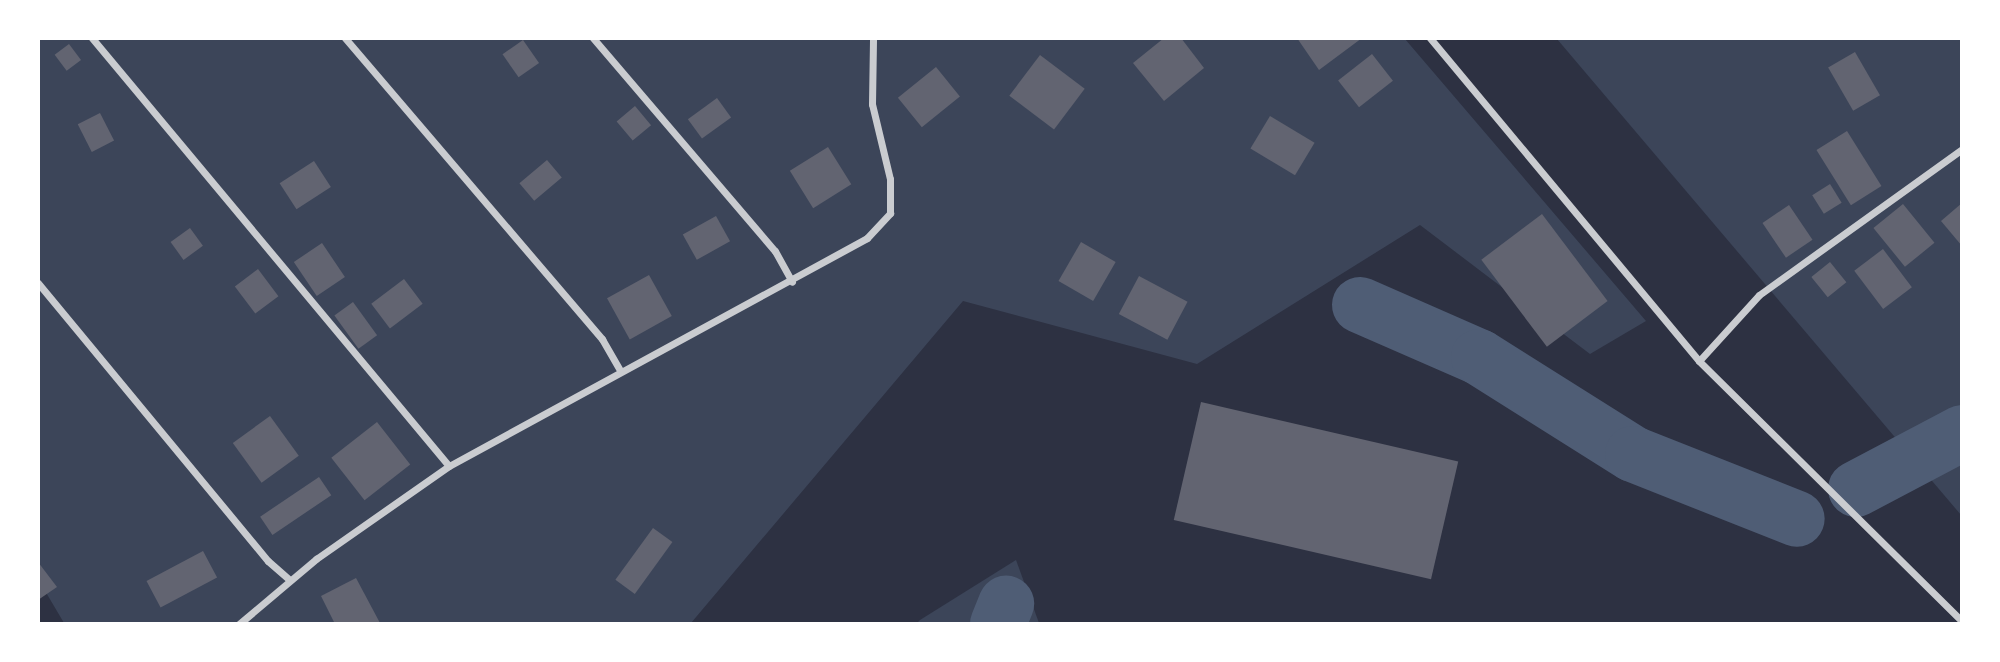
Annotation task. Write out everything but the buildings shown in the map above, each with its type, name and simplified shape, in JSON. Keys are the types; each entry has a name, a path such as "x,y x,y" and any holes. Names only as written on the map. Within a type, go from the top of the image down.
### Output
{"street":[{"path":"92,38 449,466"},
{"path":"345,38 602,339 620,370"},
{"path":"593,38 775,251 792,282"},
{"path":"239,624 290,580 449,466 620,370 792,282 867,238 890,213 890,179 872,104 873,38"},
{"path":"1434,40 1699,361 1962,621"},
{"path":"1699,361 1759,295 1962,149"},
{"path":"38,283 268,561 290,580"}],"shaded area":[{"path":"38,39 1405,39 1646,321 1590,354 1420,225 1197,364 963,301 691,623 64,623 38,579"},
{"path":"1557,39 1961,39 1961,515"},
{"path":"1016,560 1039,623 917,623 920,620"}],"waterway":[{"path":"1360,305 1479,357 1633,454 1797,519"},
{"path":"1856,489 1962,433"},
{"path":"998,624 1006,604"}]}
